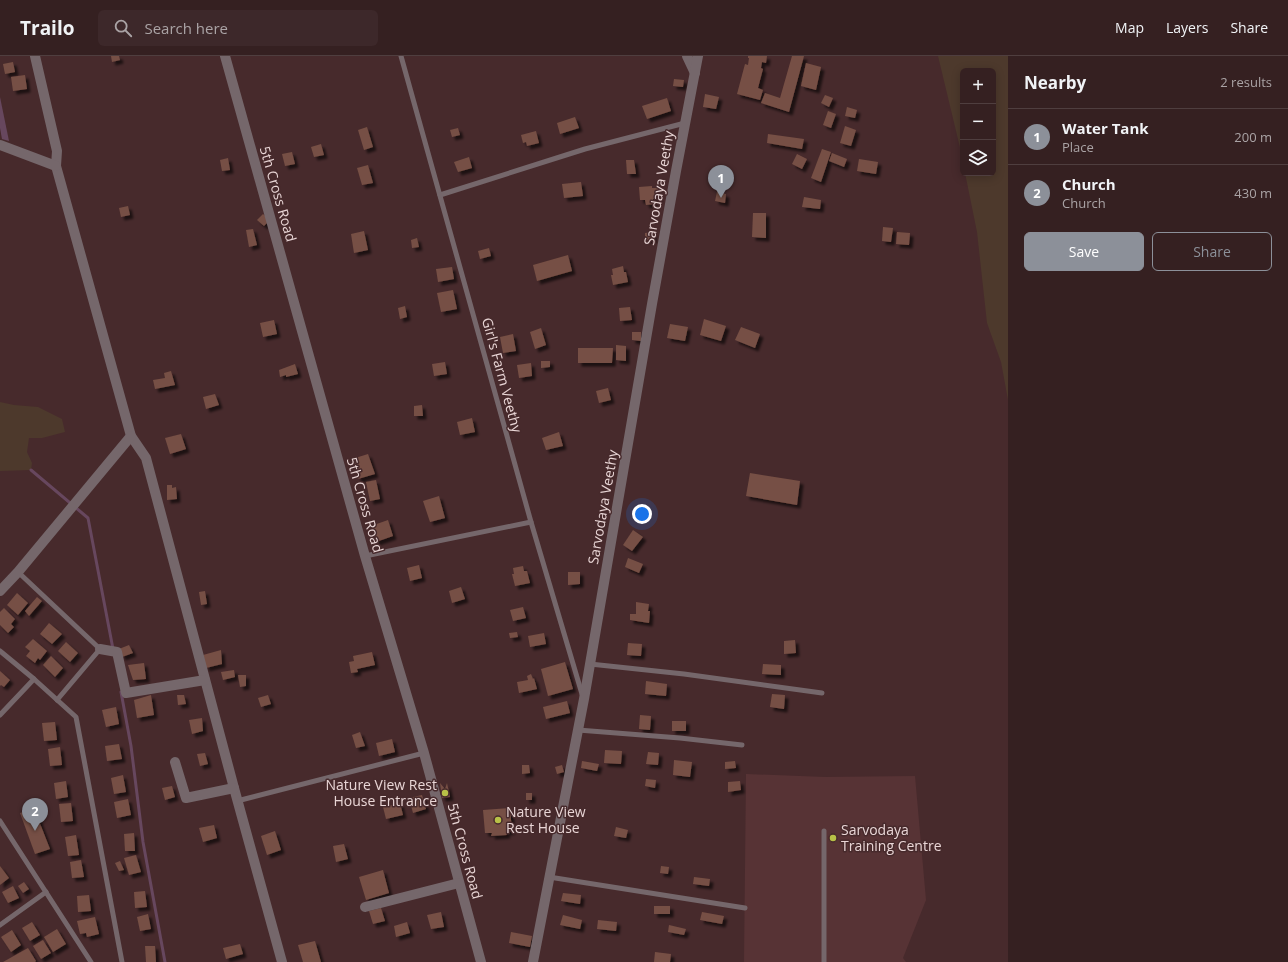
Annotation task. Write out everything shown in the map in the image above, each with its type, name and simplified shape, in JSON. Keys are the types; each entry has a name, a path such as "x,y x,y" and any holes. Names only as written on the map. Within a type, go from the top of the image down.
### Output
{"street":[{"path":"35,56 57,151 56,166 131,436 146,458 237,801 282,962"},
{"name":"5th Cross Road","path":"225,56 365,556 424,753 481,962"},
{"path":"687,56 695,73"},
{"name":"Sarvodaya Veethy","path":"533,962 584,699 649,319 698,56"},
{"path":"0,145 56,166"},
{"path":"0,591 18,572 131,436"},
{"path":"100,649 117,652 126,693 205,680"},
{"path":"175,762 186,798 234,788"},
{"path":"365,907 459,883"}],"lane":[{"name":"Girl's Farm Veethy","path":"401,56 531,522 584,699"},
{"path":"440,195 585,149 685,123"},
{"path":"365,556 531,522"},
{"path":"18,572 100,649 57,700"},
{"path":"0,651 76,717 122,962"},
{"path":"590,664 684,674 822,693"},
{"path":"0,715 34,679"},
{"path":"578,730 680,738 742,745"},
{"path":"237,801 424,753"},
{"path":"0,821 90,962"},
{"path":"824,831 824,962"},
{"path":"549,877 745,908"},
{"path":"0,925 46,892"}],"shaded area":[{"path":"938,56 1008,56 1008,400 1001,362 987,323 977,232 966,176 996,176 996,68 960,68 960,148"},
{"path":"0,97 9,141 2,139 0,128"},
{"path":"0,402 38,407 62,419 65,432 42,438 29,438 27,452 32,463 31,470 0,471"},
{"name":"Sarvodaya Training Centre","path":"746,774 825,777 915,776 926,900 903,958 906,962 744,962"}],"building":[{"path":"111,56 119,56 120,60 112,62"},
{"path":"748,56 767,56 766,63 762,62 761,68 763,69 758,88 763,90 760,100 737,94 745,64 748,65"},
{"path":"792,56 804,56 789,112 761,103 765,93 780,98"},
{"path":"13,62 15,72 5,74 3,64"},
{"path":"806,63 821,67 816,90 801,86"},
{"path":"25,75 27,89 13,91 11,77"},
{"path":"674,79 684,80 683,87 673,86"},
{"path":"705,94 719,97 716,109 703,107"},
{"path":"825,95 833,98 829,107 821,103"},
{"path":"667,98 671,111 647,119 642,106"},
{"path":"847,107 857,110 855,118 845,116"},
{"path":"828,111 836,114 831,128 823,125"},
{"path":"575,117 579,128 560,134 557,123"},
{"path":"845,126 856,130 851,146 840,143"},
{"path":"367,127 373,147 364,150 358,130"},
{"path":"458,128 460,135 452,137 450,130"},
{"path":"536,131 539,143 527,146 526,142 523,143 521,135"},
{"path":"768,134 804,139 802,149 767,143"},
{"path":"321,144 324,155 314,157 311,147"},
{"path":"822,149 831,152 821,182 811,178"},
{"path":"292,152 295,164 285,166 282,154"},
{"path":"832,153 847,159 844,167 829,161"},
{"path":"797,154 807,159 802,169 792,164"},
{"path":"469,157 472,168 458,172 454,162"},
{"path":"228,158 230,170 222,171 220,160"},
{"path":"859,159 878,162 876,174 857,171"},
{"path":"626,160 634,160 636,174 627,174"},
{"path":"368,165 373,183 362,185 357,168"},
{"path":"581,182 583,196 564,198 562,184"},
{"path":"652,186 652,188 658,188 659,199 653,199 654,204 646,205 645,200 640,200 639,187"},
{"path":"717,192 726,194 725,203 715,201"},
{"path":"804,197 821,200 820,209 802,207"},
{"path":"128,206 130,215 121,217 119,208"},
{"path":"753,213 766,213 766,238 752,237"},
{"path":"263,214 270,220 264,226 257,220"},
{"path":"883,227 893,228 891,242 882,241"},
{"path":"253,229 257,245 249,247 246,230"},
{"path":"364,231 368,250 354,253 351,234"},
{"path":"653,232 653,240 645,240 645,233"},
{"path":"897,232 910,233 909,245 896,244"},
{"path":"417,238 419,247 412,248 411,240"},
{"path":"489,248 491,256 480,259 478,251"},
{"path":"568,255 572,271 537,281 533,265"},
{"path":"623,266 628,282 613,285 611,275 613,275 612,269"},
{"path":"452,267 454,279 438,282 436,269"},
{"path":"453,290 457,309 441,312 437,293"},
{"path":"405,306 407,317 400,319 398,308"},
{"path":"630,307 632,320 620,321 619,308"},
{"path":"704,319 726,326 721,341 700,335"},
{"path":"274,320 277,334 263,337 260,323"},
{"path":"670,324 688,327 685,341 667,338"},
{"path":"741,327 760,334 755,348 735,340"},
{"path":"541,328 546,345 535,349 530,332"},
{"path":"632,332 641,332 641,341 632,340"},
{"path":"513,334 516,351 503,353 500,337"},
{"path":"616,345 626,346 626,361 616,360"},
{"path":"578,348 613,348 612,363 578,363"},
{"path":"541,361 550,361 550,367 541,368"},
{"path":"445,362 447,374 434,376 432,364"},
{"path":"531,363 532,376 519,378 517,365"},
{"path":"295,364 298,374 280,377 279,370"},
{"path":"171,371 175,385 155,389 153,380 165,378 164,373"},
{"path":"608,388 611,400 599,403 596,391"},
{"path":"215,394 219,405 206,409 203,397"},
{"path":"422,405 423,416 414,416 414,406"},
{"path":"472,418 475,432 460,435 457,422"},
{"path":"559,432 563,446 546,450 542,438"},
{"path":"181,434 186,449 170,454 165,438"},
{"path":"368,454 375,474 358,479 352,459"},
{"path":"750,473 800,481 797,505 746,496"},
{"path":"376,480 380,499 370,501 366,482"},
{"path":"167,485 172,485 172,488 176,487 177,499 167,500"},
{"path":"439,496 445,518 430,522 423,501"},
{"path":"388,520 393,536 376,542 371,526"},
{"path":"633,530 643,537 632,551 623,545"},
{"path":"628,558 643,564 639,573 625,567"},
{"path":"419,565 422,578 410,581 407,568"},
{"path":"523,566 524,571 527,571 530,583 515,586 512,574 514,574 513,568"},
{"path":"568,572 580,572 580,584 568,585"},
{"path":"461,587 465,599 452,603 449,591"},
{"path":"205,591 207,604 201,605 199,592"},
{"path":"17,593 28,603 18,615 7,605"},
{"path":"37,597 42,601 29,616 25,611"},
{"path":"636,602 649,604 649,623 630,620 630,614 636,614"},
{"path":"523,607 526,618 513,621 510,610"},
{"path":"4,608 15,619 11,624 14,627 8,633 0,625 0,612"},
{"path":"49,623 62,634 52,644 40,634"},
{"path":"517,632 518,637 510,638 509,633"},
{"path":"544,633 546,644 530,647 528,636"},
{"path":"33,639 47,651 40,660 38,658 35,663 26,656 30,651 25,647"},
{"path":"795,640 796,653 784,654 784,641"},
{"path":"66,642 78,653 70,662 58,651"},
{"path":"628,643 642,644 641,656 627,655"},
{"path":"129,645 133,653 122,657 119,649"},
{"path":"221,650 222,664 206,668 203,655"},
{"path":"372,652 375,665 357,669 358,672 351,673 349,662 354,661 353,656"},
{"path":"51,656 63,668 55,677 43,665"},
{"path":"565,662 573,689 548,696 541,669"},
{"path":"144,663 146,679 133,680 128,665"},
{"path":"763,664 781,665 781,675 762,674"},
{"path":"234,670 235,677 223,680 221,672"},
{"path":"0,671 10,680 4,687 1,685 0,686"},
{"path":"531,674 533,679 534,678 537,689 519,693 517,682 528,680 527,676"},
{"path":"238,675 246,675 246,686 240,687"},
{"path":"646,681 667,684 666,696 645,694"},
{"path":"772,694 785,695 784,709 770,707"},
{"path":"151,695 154,715 137,718 134,700"},
{"path":"177,695 184,695 186,704 178,705"},
{"path":"268,695 271,704 261,707 258,698"},
{"path":"567,701 570,713 546,719 543,707"},
{"path":"116,707 119,724 106,727 102,710"},
{"path":"640,715 651,716 650,730 639,729"},
{"path":"202,718 203,731 192,734 189,720"},
{"path":"672,721 686,721 686,731 672,731"},
{"path":"55,722 57,740 44,741 42,723"},
{"path":"360,732 365,746 356,748 352,735"},
{"path":"392,739 395,752 379,756 376,743"},
{"path":"119,744 122,759 107,761 105,746"},
{"path":"60,747 62,765 50,766 48,749"},
{"path":"605,750 622,751 621,764 604,763"},
{"path":"648,752 659,753 658,765 646,764"},
{"path":"205,753 208,764 200,766 197,754"},
{"path":"674,760 692,762 690,777 673,775"},
{"path":"582,761 599,764 597,771 581,768"},
{"path":"735,761 736,768 725,769 725,762"},
{"path":"522,765 529,765 530,773 522,774"},
{"path":"562,765 564,772 557,774 555,767"},
{"path":"123,775 126,792 114,794 111,778"},
{"path":"646,779 656,780 655,788 645,786"},
{"path":"66,781 68,797 56,799 54,783"},
{"path":"740,781 741,790 728,792 728,782"},
{"name":"Nature View Rest House Entrance","path":"440,783 445,789 447,783 450,797 442,798"},
{"path":"172,786 175,797 165,800 162,788"},
{"path":"526,793 532,793 532,800 526,800"},
{"path":"422,795 426,809 413,813 409,798"},
{"path":"128,799 131,815 117,818 114,802"},
{"path":"71,803 73,821 61,822 59,804"},
{"path":"400,803 403,815 386,819 383,807"},
{"path":"34,808 50,849 35,854 20,813"},
{"name":"Nature View Rest House","path":"510,808 512,831 506,832 507,835 491,836 492,833 485,833 483,810"},
{"path":"214,825 217,838 203,842 199,828"},
{"path":"616,827 628,830 626,838 614,836"},
{"path":"275,831 281,850 267,855 261,836"},
{"path":"134,833 135,851 125,851 124,834"},
{"path":"76,835 79,855 68,856 65,837"},
{"path":"344,844 348,859 336,862 333,846"},
{"path":"136,855 141,872 129,875 124,858"},
{"path":"81,860 84,877 72,878 70,862"},
{"path":"120,861 124,870 119,871 115,863"},
{"path":"0,866 9,878 0,885"},
{"path":"661,866 669,867 668,874 660,873"},
{"path":"383,870 389,893 366,900 359,877"},
{"path":"694,877 710,879 709,886 693,884"},
{"path":"24,882 29,889 23,893 18,886"},
{"path":"13,886 19,898 8,903 2,892"},
{"path":"145,891 147,907 135,908 134,892"},
{"path":"563,893 581,895 580,904 561,901"},
{"path":"89,895 91,911 78,912 77,896"},
{"path":"654,906 670,906 670,914 654,914"},
{"path":"381,908 385,921 373,924 369,911"},
{"path":"441,912 444,927 431,929 427,915"},
{"path":"702,912 724,916 722,924 700,920"},
{"path":"148,914 151,929 140,931 137,917"},
{"path":"563,915 582,920 580,929 560,925"},
{"path":"95,917 99,934 87,937 86,933 80,934 77,921"},
{"path":"598,920 617,922 616,931 597,929"},
{"path":"32,922 40,935 30,941 22,928"},
{"path":"407,922 410,933 396,937 394,926"},
{"path":"669,925 686,929 684,935 668,932"},
{"path":"57,929 66,944 53,952 44,937"},
{"path":"12,930 21,945 11,952 1,937"},
{"path":"511,932 532,936 530,947 509,943"},
{"path":"43,940 51,953 41,959 33,946"},
{"path":"315,941 321,962 303,962 298,945"},
{"path":"240,944 243,954 226,959 223,948"},
{"path":"145,946 155,946 156,962 146,962"},
{"path":"28,948 36,961 35,962 3,962"},
{"path":"655,952 671,954 670,962 654,962"}],"waterway":[{"path":"31,470 88,518 113,649"},
{"path":"121,692 131,746 143,842 165,962"}],"place":[{"name":"Water Tank","path":"721,198"},
{"name":"Nature View Rest House Entrance","path":"445,793"},
{"name":"Nature View Rest House","path":"498,820"},
{"name":"Church","path":"35,831"},
{"name":"Sarvodaya Training Centre","path":"833,838"}]}
